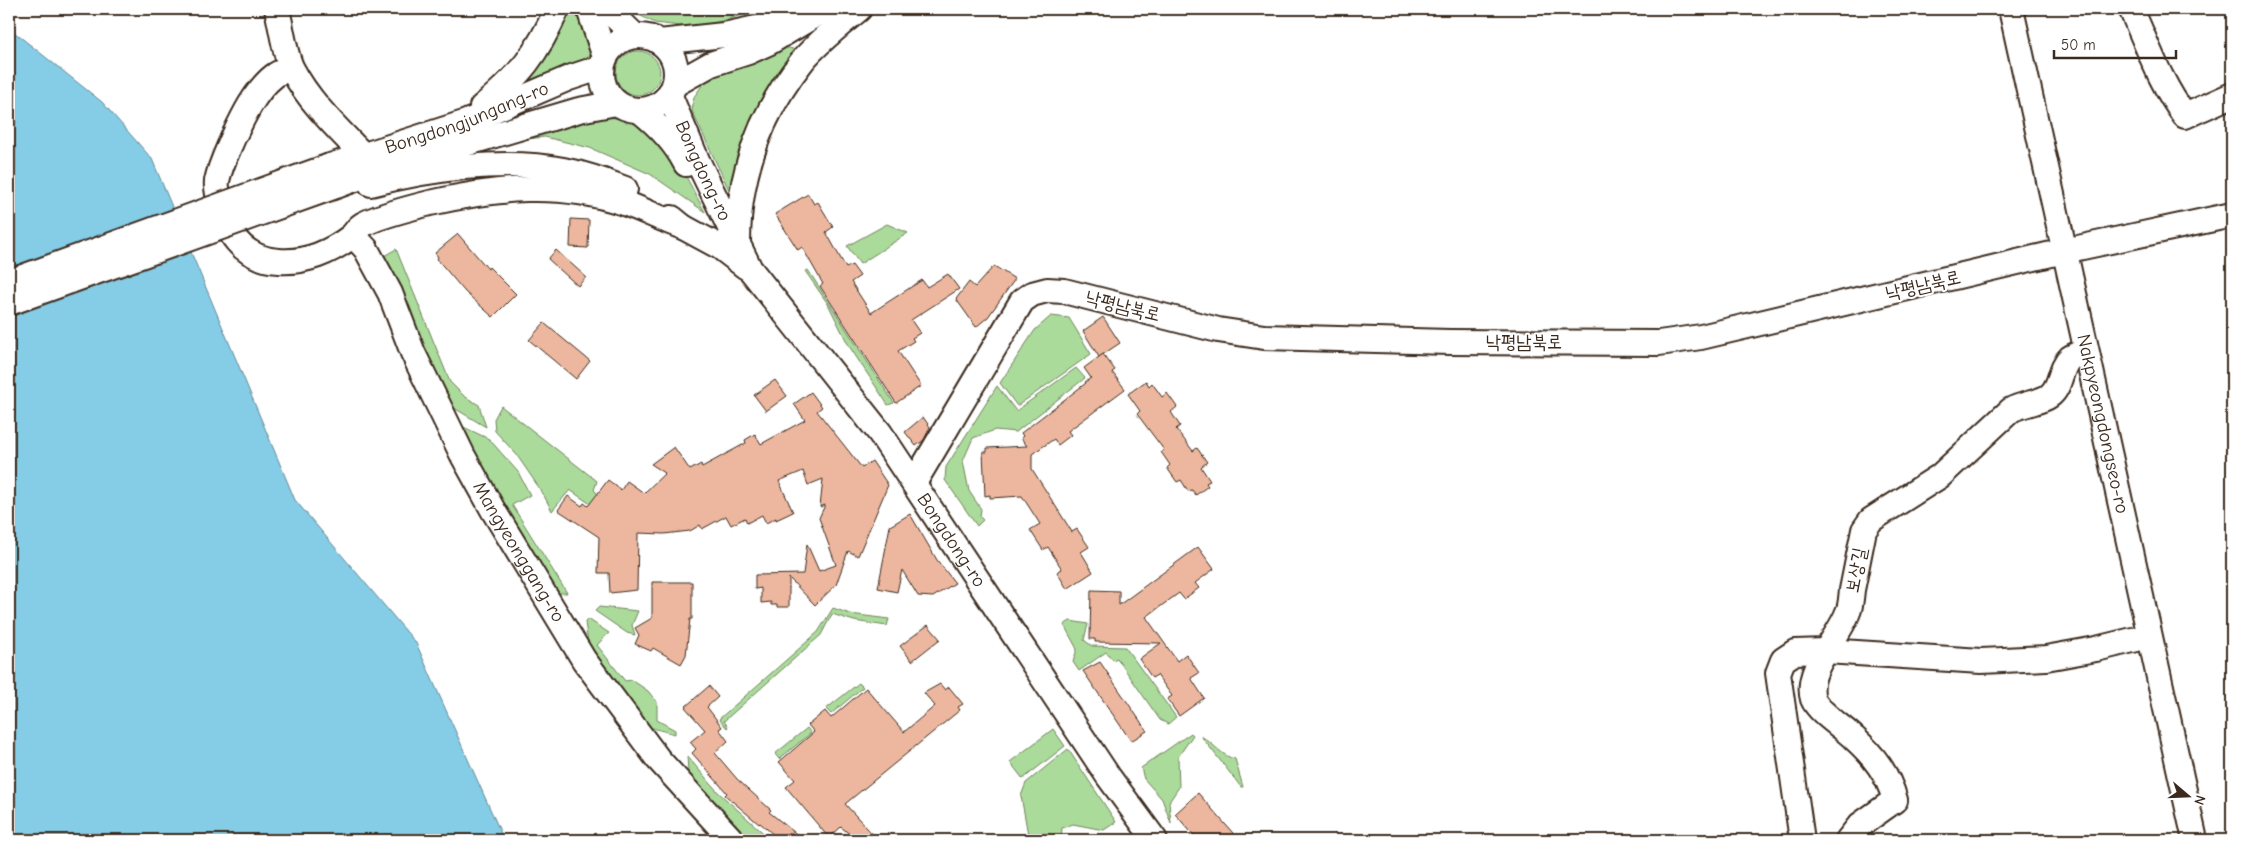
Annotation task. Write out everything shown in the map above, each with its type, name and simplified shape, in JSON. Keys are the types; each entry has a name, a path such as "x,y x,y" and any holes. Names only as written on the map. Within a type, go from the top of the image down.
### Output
{"street":[{"path":"277,9 291,68 315,102 343,135 356,176 357,230"},
{"path":"464,123 510,83 526,66 537,50 557,9"},
{"path":"589,9 604,62 602,80 607,93 616,103"},
{"path":"607,9 635,36 648,37 659,42 668,50 674,60 676,72 672,89"},
{"path":"738,247 738,214 744,176 761,128 772,106 804,60 859,9"},
{"name":"Nakpyeongdongseo-ro","path":"2011,9 2085,351 2195,840"},
{"path":"2131,9 2153,57 2160,78 2169,95 2185,116 2232,95"},
{"path":"659,42 724,35 823,12"},
{"path":"639,110 650,109 661,103 672,89 711,64 748,52 770,42 823,12"},
{"name":"Bongdongjungang-ro","path":"356,176 464,123 604,62 618,43 635,36"},
{"path":"291,68 275,75 262,88 238,128 216,182 222,219 240,246 258,257 279,261 308,258 329,251 357,230 416,207 465,195 523,188 566,190 624,203 683,227 720,247 750,269"},
{"name":"Bongdong-ro","path":"672,89 697,160 750,269 880,432 1108,776 1155,840"},
{"name":"Bongdongjungang-ro","path":"356,176 579,110 616,103 627,108 639,110"},
{"name":"Bongdong-ro","path":"639,110 656,123 678,149 718,231 738,247"},
{"path":"9,282 356,176 399,176 495,165 535,166 564,170 633,192 658,206 683,227"},
{"path":"9,303 356,176 395,189 465,195"},
{"name":"낙평남북로","path":"914,483 1022,301 1032,294 1047,290 1064,291 1093,297 1218,330 1264,337 1450,342 1659,343 1701,337 2064,251 2232,215"},
{"name":"Mangyeonggang-ro","path":"357,230 390,293 416,361 463,456 493,510 584,660 658,759 732,840"},
{"name":"보상길","path":"1848,840 1860,826 1895,800 1891,784 1872,754 1814,701 1812,692 1814,676 1849,612 1864,530 1871,520 1940,476 2011,410 2023,404 2048,398 2054,392 2064,367 2070,358 2085,351"},
{"path":"1802,840 1778,673 1783,660 1795,652 1826,651 1981,661 2009,660 2046,658 2096,649 2149,636"}],"green space":[{"path":"564,9 581,9 593,59 529,83 525,80 526,76 553,45"},
{"path":"627,9 763,9 697,28 655,23"},
{"path":"785,47 793,49 795,53 767,90 751,121 739,154 733,185 729,190 692,111 694,97 705,81"},
{"path":"642,51 654,57 659,64 659,82 654,89 647,94 634,95 626,92 619,85 616,69 619,61 626,54"},
{"path":"604,117 618,118 637,123 662,139 675,158 705,212 650,174 590,148 545,137 490,143 545,127"},
{"path":"887,224 908,233 860,264 847,246"},
{"path":"396,249 450,382 464,396 479,405 486,427 444,402 382,264 384,256"},
{"path":"808,270 894,403 888,405 849,346 828,304 805,271"},
{"path":"1051,316 1069,318 1091,354 1017,406 1000,383 1035,330"},
{"path":"1076,368 1085,378 1016,432 995,430 973,438 963,461 969,491 981,509 980,517 983,520 977,526 945,480 946,467 997,386 1016,411"},
{"path":"501,406 597,481 594,490 607,503 614,520 570,490 552,511 542,492 516,454 495,431 494,419"},
{"path":"455,423 489,439 518,472 530,495 512,505 567,593 554,593"},
{"path":"599,607 638,611 632,625 635,635 627,633 595,611"},
{"path":"833,608 850,614 889,619 887,626 854,621 832,614 821,635 724,721 727,728 719,719 818,632"},
{"path":"588,619 609,633 597,645 625,681 632,680 648,691 657,702 657,720 675,730 675,734 648,727 589,650 585,622"},
{"path":"1070,621 1088,624 1084,640 1092,646 1125,647 1176,717 1168,724 1160,720 1117,658 1113,660 1106,652 1079,671 1073,662 1077,649 1064,625"},
{"path":"859,683 863,687 831,714 826,709"},
{"path":"807,728 811,733 779,759 775,754"},
{"path":"1053,729 1065,746 1023,779 1010,762"},
{"path":"1191,733 1193,735 1178,757 1179,787 1169,802 1171,823 1162,799 1144,779 1141,768"},
{"path":"1201,736 1226,756 1235,759 1243,787 1241,787"},
{"path":"1068,749 1116,822 1104,830 1073,824 1062,828 1061,840 1029,840 1021,796 1026,783"},
{"path":"687,756 718,792 771,840 740,840 689,786"}],"water":[{"path":"9,28 102,102 152,159 295,500 416,643 504,840 9,840"}],"building":[{"path":"808,194 814,204 818,202 833,227 826,232 846,268 852,265 860,276 851,282 871,313 922,280 927,287 948,274 959,289 911,320 920,333 912,338 914,341 898,351 921,386 896,403 820,286 823,284 802,247 798,250 775,214"},
{"path":"571,219 589,220 588,248 570,247"},
{"path":"458,234 488,269 489,267 516,294 493,317 465,292 437,259 438,257 435,253"},
{"path":"556,250 586,277 578,286 548,259"},
{"path":"994,266 1015,279 988,317 976,327 956,299 969,282 975,287"},
{"path":"1103,317 1120,343 1099,357 1083,331"},
{"path":"544,323 590,361 576,379 529,340"},
{"path":"1103,354 1115,370 1112,372 1125,389 1068,431 1071,435 1058,445 1054,439 1032,454 1032,469 1072,532 1077,529 1089,547 1081,552 1093,572 1067,589 1057,572 1062,569 1048,547 1043,550 1030,530 1040,524 1022,496 990,498 990,495 985,496 983,452 987,452 987,448 1027,446 1021,438 1023,436 1021,433 1086,383 1091,378 1084,368"},
{"path":"775,380 787,396 766,411 754,395"},
{"path":"1146,381 1149,386 1152,383 1162,397 1167,393 1177,407 1171,412 1180,426 1176,429 1193,451 1197,448 1207,462 1201,467 1210,481 1206,483 1208,486 1196,495 1192,490 1188,491 1181,480 1177,482 1167,468 1170,465 1161,452 1164,450 1137,414 1140,411 1128,394"},
{"path":"811,392 822,407 817,411 862,468 872,461 888,485 858,556 848,551 836,585 815,605 789,578 789,607 777,607 777,605 771,605 771,602 761,603 761,588 755,589 755,575 803,574 807,544 819,571 836,565 819,518 825,505 820,507 823,479 808,485 803,471 779,481 793,512 776,520 776,518 766,523 762,515 747,523 745,518 731,525 726,516 702,529 700,525 690,531 664,534 638,533 637,590 610,593 609,573 598,573 599,537 558,510 568,496 582,506 584,503 588,506 608,480 621,490 627,481 644,493 665,473 651,464 674,447 690,470 701,464 702,467 746,443 745,440 755,434 761,444 805,420 794,404"},
{"path":"923,417 930,427 924,440 916,446 905,432"},
{"path":"910,514 937,560 955,583 933,597 918,596 902,570 897,592 878,588 890,526"},
{"path":"1198,547 1214,569 1195,583 1199,588 1184,599 1179,593 1146,617 1177,661 1186,654 1199,673 1191,678 1204,698 1179,716 1167,699 1172,696 1157,675 1152,678 1139,659 1161,643 1095,642 1095,639 1090,639 1091,590 1119,591 1119,605"},
{"path":"652,582 692,582 692,619 690,619 686,655 681,664 653,648 651,651 635,644 639,635 635,628 652,618"},
{"path":"928,625 940,639 912,661 900,646"},
{"path":"1100,662 1147,731 1131,741 1083,671"},
{"path":"940,684 945,690 949,687 963,704 958,707 960,710 845,804 878,840 857,840 841,827 829,838 786,787 795,780 779,762 814,732 808,725 825,711 831,718 866,688 904,732 935,706 924,693"},
{"path":"709,686 718,697 707,707 722,727 719,729 728,741 715,753 737,779 771,810 769,812 804,840 780,840 759,824 725,795 727,793 692,753 696,749 690,742 705,730 685,707"},
{"path":"1198,793 1239,840 1198,840 1175,814"}]}
